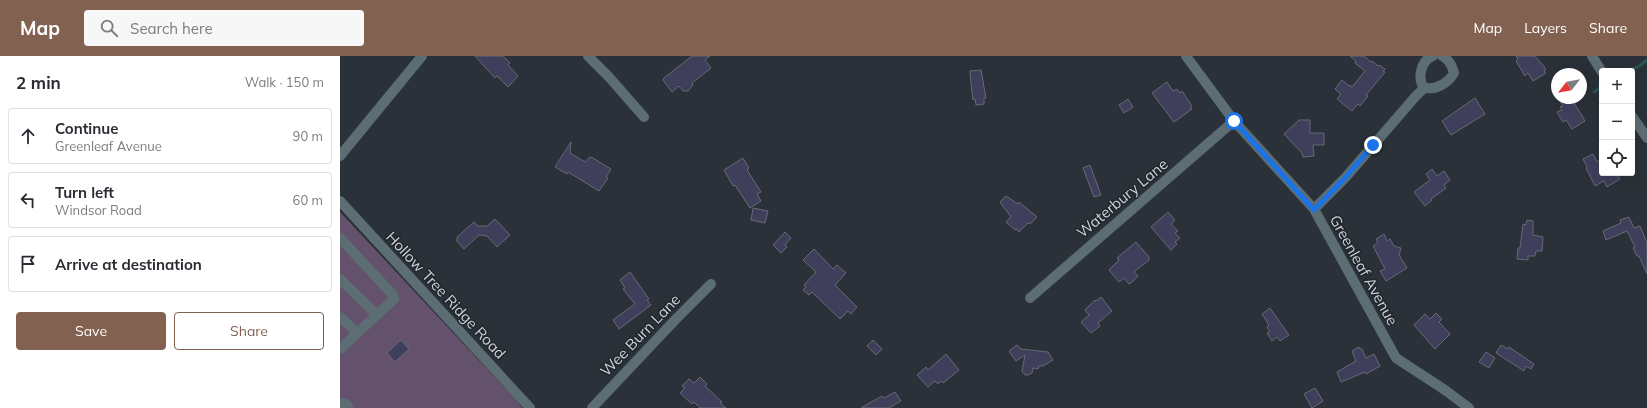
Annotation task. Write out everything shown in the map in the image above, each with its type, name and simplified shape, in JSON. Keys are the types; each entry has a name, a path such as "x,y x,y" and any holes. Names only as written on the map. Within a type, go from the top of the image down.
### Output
{"street":[{"path":"340,156 422,56"},
{"path":"588,56 609,77 644,117"},
{"name":"Greenleaf Avenue","path":"1186,56 1234,121 1314,210 1396,358 1469,408"},
{"path":"1424,88 1421,84 1423,64 1433,56"},
{"path":"1314,210 1345,178 1424,88 1434,88 1440,86 1451,78 1454,73 1450,62 1442,56"},
{"path":"1592,56 1600,68"},
{"path":"1635,120 1647,138"},
{"name":"Waterbury Lane","path":"1030,298 1234,121"},
{"name":"Hollow Tree Ridge Road","path":"340,201 530,408"},
{"path":"340,238 393,295 394,299 340,349"},
{"path":"340,279 377,315"},
{"name":"Wee Burn Lane","path":"592,408 711,284"},
{"path":"340,318 357,333"},
{"path":"340,403 346,404 349,408"}],"shaded area":[{"path":"340,212 516,400 522,408 340,408"}],"building":[{"path":"475,56 503,56 510,63 508,65 518,76 508,87 497,76 495,78"},
{"path":"692,56 710,56 705,60 711,68 692,83 693,85 688,91 683,91 679,86 672,92 663,80 664,78"},
{"path":"1350,56 1364,56 1371,62 1372,61 1385,69 1383,71 1385,72 1366,95 1368,96 1360,106 1358,104 1352,111 1337,99 1341,94 1335,89 1342,80 1352,87 1365,71 1355,63 1356,61"},
{"path":"1516,56 1535,56 1546,69 1544,71 1546,73 1533,81 1528,73 1525,76 1516,61 1518,59"},
{"path":"981,70 986,98 984,98 984,104 976,105 975,99 973,100 970,71"},
{"path":"1167,82 1173,91 1177,89 1180,93 1182,91 1192,106 1190,108 1192,109 1174,122 1152,93"},
{"path":"1475,98 1485,114 1451,135 1442,121"},
{"path":"1128,99 1133,107 1124,113 1119,105"},
{"path":"1562,104 1575,104 1585,121 1572,129 1566,120 1563,122 1557,112 1562,110 1560,107 1563,106"},
{"path":"1299,120 1310,120 1310,133 1324,133 1324,145 1313,145 1314,156 1303,157 1302,153 1284,134"},
{"path":"571,142 570,153 585,162 590,157 593,158 611,169 606,177 608,178 599,191 568,172 567,174 555,167"},
{"path":"1593,154 1597,162 1599,161 1599,176 1618,176 1620,179 1607,187 1604,181 1595,186 1583,159"},
{"path":"743,158 749,168 747,170 761,192 757,194 761,201 750,208 735,185 733,186 724,170"},
{"path":"1090,165 1101,195 1094,197 1083,168"},
{"path":"1432,169 1437,176 1444,171 1450,180 1444,185 1446,188 1431,199 1432,200 1425,206 1414,192 1430,180 1426,174"},
{"path":"1006,196 1018,204 1019,202 1037,217 1019,232 1006,222 1011,217 1000,202"},
{"path":"753,208 768,211 765,223 751,220"},
{"path":"1168,212 1175,220 1171,224 1178,231 1175,233 1180,238 1175,242 1177,244 1171,250 1151,227"},
{"path":"1629,217 1634,228 1640,226 1647,243 1647,274 1639,256 1637,256 1633,248 1635,247 1627,231 1606,240 1603,231 1621,223 1620,220"},
{"path":"495,219 510,235 497,247 487,236 479,235 464,249 456,240 458,238 457,237 474,222 478,226 487,226"},
{"path":"1527,220 1533,221 1533,235 1543,237 1542,251 1536,251 1535,256 1528,256 1528,260 1517,259 1523,224 1526,225"},
{"path":"785,232 791,238 785,245 787,247 781,253 773,245"},
{"path":"1384,234 1387,241 1390,239 1394,246 1401,248 1399,255 1407,268 1386,281 1380,271 1385,269 1373,246 1378,243 1376,239"},
{"path":"1136,242 1149,257 1149,260 1134,272 1138,276 1131,283 1129,284 1124,278 1119,282 1109,270 1119,260 1117,258"},
{"path":"814,249 833,269 837,265 846,273 835,285 857,307 851,314 848,311 840,319 812,292 809,295 803,290 806,287 804,285 816,272 803,260"},
{"path":"630,272 649,299 647,300 651,305 619,329 613,320 635,304 623,289 625,288 620,280"},
{"path":"1101,297 1112,311 1098,323 1100,326 1091,333 1081,322 1089,315 1085,310 1095,300 1096,301"},
{"path":"1270,308 1289,335 1280,341 1277,337 1272,341 1267,333 1270,332 1267,327 1269,325 1262,314"},
{"path":"1436,313 1442,319 1439,322 1450,334 1435,349 1414,325 1425,314 1430,319"},
{"path":"401,340 409,349 395,362 387,353"},
{"path":"873,340 882,349 876,355 867,346"},
{"path":"1017,345 1021,349 1048,352 1053,360 1043,366 1039,366 1038,369 1033,368 1032,373 1025,375 1022,371 1025,355 1016,361 1009,351"},
{"path":"1501,345 1508,349 1509,347 1534,364 1531,369 1526,366 1524,371 1496,353"},
{"path":"1359,347 1362,349 1366,358 1374,354 1380,366 1366,374 1365,372 1341,382 1337,372 1356,361 1352,351"},
{"path":"1486,352 1495,358 1489,368 1479,362"},
{"path":"946,354 959,370 943,383 941,381 938,384 935,381 928,387 917,375 926,367 928,370"},
{"path":"700,377 707,384 705,386 722,402 720,403 726,408 700,408 694,402 692,404 680,393 685,388 682,386 689,379 694,383"},
{"path":"1315,388 1323,401 1312,408 1304,394"},
{"path":"895,392 901,401 889,408 861,408 882,396 884,398"}],"waterway":[{"path":"1635,68 1647,60"},
{"path":"1594,92 1599,88"}],"route":[{"path":"1234,121 1314,210 1345,178 1373,145"}]}
